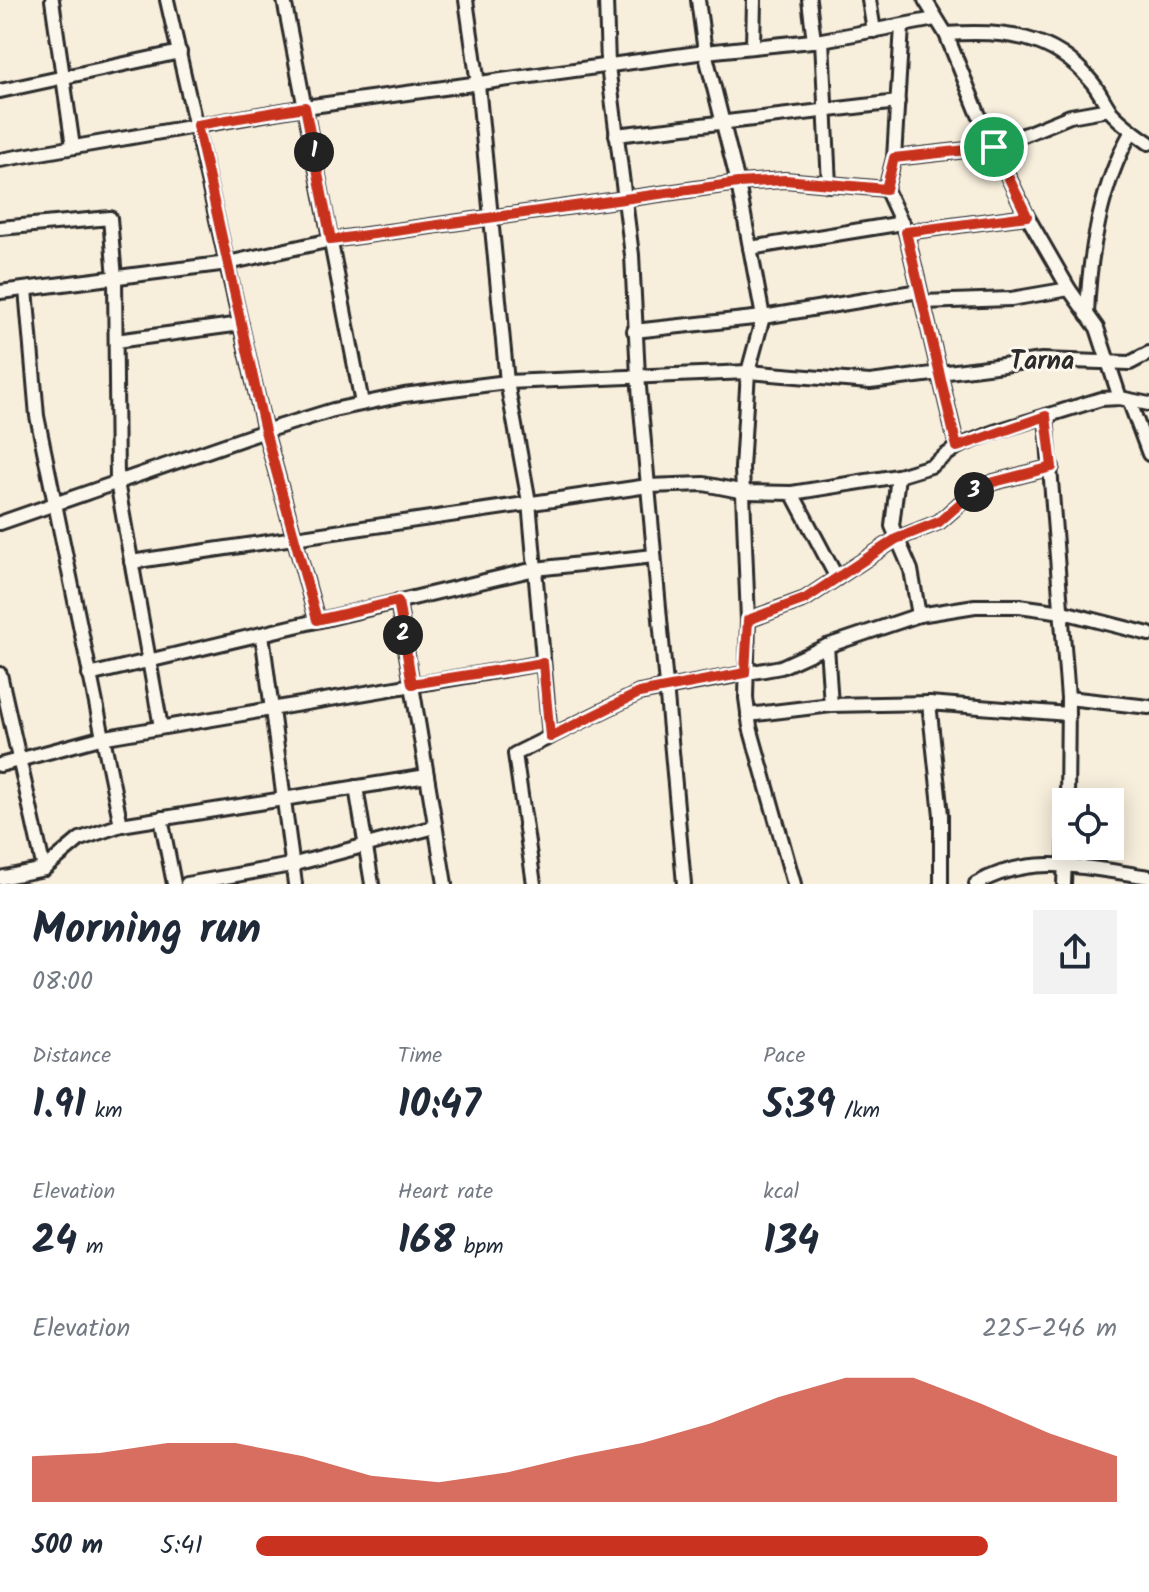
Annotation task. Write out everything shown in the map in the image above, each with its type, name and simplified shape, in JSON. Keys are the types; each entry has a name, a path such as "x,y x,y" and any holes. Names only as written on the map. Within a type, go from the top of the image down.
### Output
{"street":[{"path":"52,0 73,147"},
{"path":"167,0 265,431 317,620"},
{"path":"284,0 362,403"},
{"path":"466,0 478,84 507,382 529,502 550,737"},
{"path":"606,0 608,66 633,270 634,331 684,884"},
{"path":"698,0 705,52 738,183 763,317 748,372 742,468 748,620 745,673 748,715 794,884"},
{"path":"753,46 754,0"},
{"path":"809,0 818,40 829,185"},
{"path":"869,0 874,31"},
{"path":"925,0 946,34 1027,216 1069,289 1097,328 1149,454"},
{"path":"0,160 305,107 705,52 818,40 935,19"},
{"path":"902,26 894,158 886,189 904,228 957,447"},
{"path":"946,34 999,32 1036,39 1072,62 1091,80 1109,109 1132,131 1148,140"},
{"path":"0,91 180,52"},
{"path":"616,135 724,124 824,108 898,102"},
{"path":"894,158 994,147 1070,116 1109,109"},
{"path":"1087,315 1089,277 1106,196 1120,152 1132,131"},
{"path":"0,292 228,263 331,240 738,183 785,180 886,189"},
{"path":"750,248 1027,216"},
{"path":"0,228 110,218 115,278 117,482 161,727"},
{"path":"26,289 37,416 100,738 121,825"},
{"path":"634,331 921,296 1011,299 1069,289"},
{"path":"116,341 241,324"},
{"path":"0,523 265,431 362,403 507,382 748,372 853,383 939,376 1042,360 1130,363 1149,353"},
{"path":"131,562 648,486 704,484 745,492 792,493 898,476 931,466 957,447 1101,399 1125,399 1149,404"},
{"path":"1046,416 1068,698 1067,788"},
{"path":"748,620 805,599 896,539 939,522 972,493 994,482 1052,467"},
{"path":"898,476 892,517 896,539 911,570 919,615"},
{"path":"792,493 837,578"},
{"path":"89,675 535,569 654,556"},
{"path":"398,601 445,884"},
{"path":"534,884 515,754 614,704 666,687 781,667 827,646 919,615 997,605 1063,612 1149,634"},
{"path":"262,634 281,799 295,884"},
{"path":"827,646 831,705"},
{"path":"0,765 100,738 543,663"},
{"path":"0,674 2,694 44,869"},
{"path":"1068,698 1149,707"},
{"path":"748,715 831,705 929,703 1068,714"},
{"path":"929,703 941,815 941,884"},
{"path":"0,878 44,869 80,839 121,825 427,776"},
{"path":"356,787 372,884"},
{"path":"161,818 174,884"},
{"path":"187,884 291,865 435,827"},
{"path":"1064,884 1065,860"},
{"path":"976,884 1019,865 1065,865 1149,877"}],"district":[{"name":"Tarna","path":"1042,360"}],"route":[{"path":"305,107 331,240 738,183 785,180 852,189 886,189 894,158 994,147 1027,216 906,232 957,447 1046,416 1052,467 994,482 972,493 939,522 926,530 896,539 805,599 748,620 745,673 639,693 601,709 550,737 543,663 412,684 398,601 317,620 265,431 197,125 305,107"}]}
